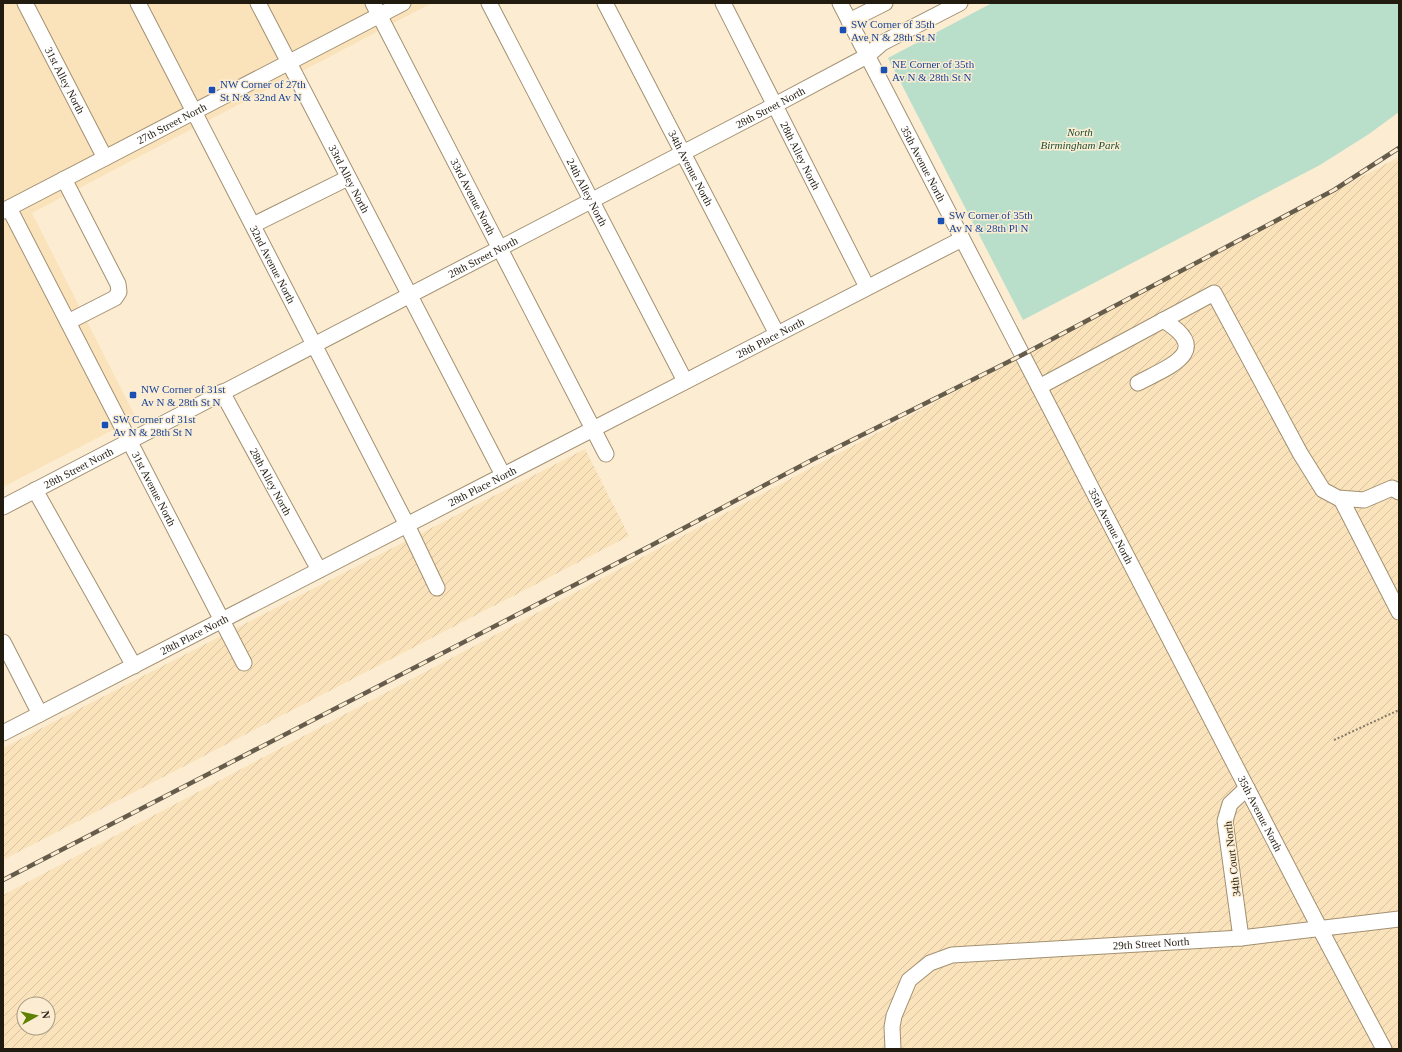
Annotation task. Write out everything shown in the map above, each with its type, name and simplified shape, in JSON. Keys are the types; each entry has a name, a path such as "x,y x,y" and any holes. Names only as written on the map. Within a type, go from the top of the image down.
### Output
{"street":[{"name":"31st Alley North","path":"25,3 105,158"},
{"name":"32nd Avenue North","path":"138,3 407,525 437,588"},
{"name":"33rd Alley North","path":"258,3 410,296"},
{"name":"27th Street North","path":"6,210 288,63 376,9 403,3"},
{"name":"24th Alley North","path":"489,3 685,382"},
{"name":"34th Avenue North","path":"605,3 777,334"},
{"name":"28th Alley North","path":"723,3 867,287"},
{"name":"35th Avenue North","path":"840,3 1319,927 1384,1049"},
{"path":"849,21 885,3"},
{"name":"28th Street North","path":"3,507 222,392 410,296 682,152 775,105 867,56 882,43 960,3"},
{"name":"33rd Avenue North","path":"376,9 606,454"},
{"path":"252,225 348,178"},
{"path":"64,179 118,284 120,292 115,298 68,322"},
{"name":"31st Avenue North","path":"6,210 68,322 244,664"},
{"name":"28th Place North","path":"3,733 962,239"},
{"path":"1039,387 1214,293 1300,453 1323,490 1341,499 1364,500 1392,488 1399,492"},
{"path":"410,296 503,475"},
{"path":"1138,383 1169,366 1182,356 1186,350 1187,343 1180,332 1163,320"},
{"name":"28th Alley North","path":"222,392 319,570"},
{"path":"34,490 134,666"},
{"path":"1341,499 1399,612"},
{"path":"3,642 40,714"},
{"name":"34th Court North","path":"1241,938 1225,821 1230,804 1247,788"},
{"name":"29th Street North","path":"893,1049 892,1027 894,1016 909,980 930,963 952,955 1241,938 1319,927 1399,919"}],"path":[{"path":"1334,740 1399,710"}],"shaded area":[{"path":"3,3 432,3 32,213 136,418 3,487"},
{"path":"1399,157 1399,1049 3,1049 3,895"},
{"path":"585,449 629,536 3,860 3,748"}],"green space":[{"name":"North Birmingham Park","path":"992,3 1399,3 1399,112 1369,134 1320,165 1023,320 888,58"}],"railway":[{"path":"3,880 652,545 812,460 1022,355 1334,190 1399,148"}],"place":[{"name":"SW Corner of 35th Ave N & 28th St N","path":"843,30"},
{"name":"NE Corner of 35th Av N & 28th St N","path":"884,70"},
{"name":"NW Corner of 27th St N & 32nd Av N","path":"212,90"},
{"name":"SW Corner of 35th Av N & 28th Pl N","path":"941,221"},
{"name":"NW Corner of 31st Av N & 28th St N","path":"133,395"},
{"name":"SW Corner of 31st Av N & 28th St N","path":"105,425"}]}
